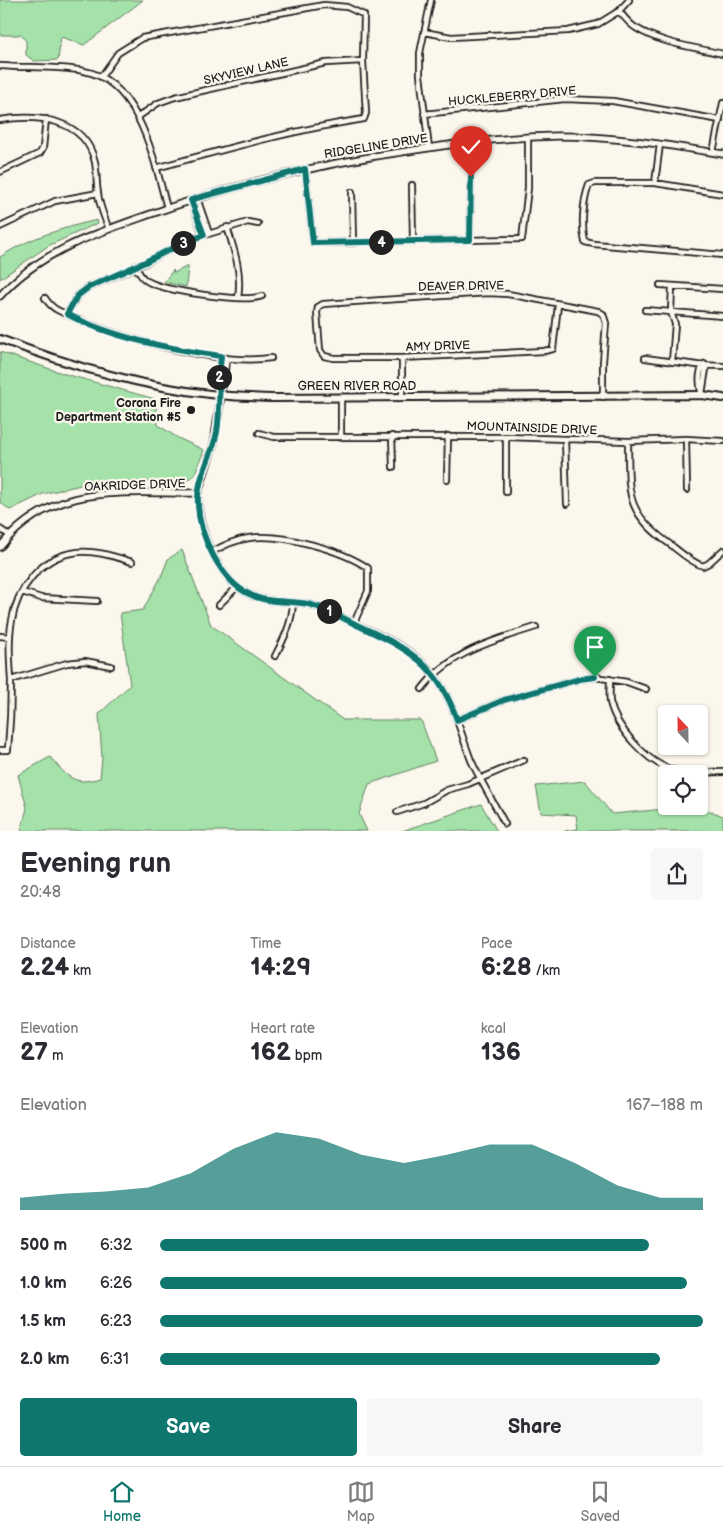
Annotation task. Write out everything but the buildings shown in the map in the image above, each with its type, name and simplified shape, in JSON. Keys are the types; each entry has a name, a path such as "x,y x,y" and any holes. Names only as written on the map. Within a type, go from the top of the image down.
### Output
{"main road":[{"name":"GREEN RIVER ROAD","path":"0,339 53,359 105,374 156,386 221,395 274,398 702,395 723,398"}],"street":[{"path":"428,148 420,75 420,53 431,0"},
{"path":"424,32 451,37 568,31 598,24 619,11 629,0"},
{"path":"101,77 118,53 142,38 324,5 347,7 364,16 363,62 366,113 364,120 321,126 156,168"},
{"path":"619,11 634,27 649,35 667,42 723,54"},
{"name":"SKYVIEW LANE","path":"138,117 158,104 175,97 326,63 363,62"},
{"path":"0,66 85,71 101,77 110,83 138,117 148,138 167,208"},
{"name":"HUCKLEBERRY DRIVE","path":"424,114 565,99 613,101 720,120"},
{"path":"713,152 723,103"},
{"path":"0,120 19,117 58,121 82,137 94,160 98,193 109,229"},
{"path":"0,172 40,153 43,148 46,119"},
{"path":"305,169 313,243 353,244 522,239 528,188 528,137"},
{"name":"RIDGELINE DRIVE","path":"0,296 39,262 71,244 194,199 305,169 428,148 528,137 616,139 723,154"},
{"path":"655,183 660,144"},
{"path":"470,240 471,177"},
{"path":"723,194 655,183 595,183 589,185 586,192 583,234 585,242 723,255"},
{"path":"412,186 413,241"},
{"path":"352,192 353,244"},
{"path":"0,227 55,201 98,193"},
{"path":"194,199 209,233"},
{"path":"194,199 204,235"},
{"path":"67,314 77,296 89,287 185,242 209,233 248,222 258,224"},
{"path":"227,228 238,262 240,283 238,298"},
{"path":"135,266 141,276 148,282 208,295 254,299 262,296"},
{"path":"660,285 723,289"},
{"path":"672,286 671,312 675,324 672,362"},
{"name":"DEAVER DRIVE","path":"324,356 320,350 318,307 323,304 360,300 488,293 508,294 558,305 598,310 603,314 606,324 603,397"},
{"path":"45,298 53,307 107,331 177,350 227,358 258,360 271,358"},
{"name":"AMY DRIVE","path":"324,356 334,358 402,358 553,349 558,305"},
{"path":"646,310 723,316"},
{"path":"221,356 219,384 221,395"},
{"path":"227,358 214,443 198,493 202,529 223,571 237,587 260,598 322,608 405,648 434,675 446,692 471,759 505,824"},
{"path":"402,358 402,397"},
{"path":"645,358 723,366"},
{"path":"702,395 706,370 704,364"},
{"path":"341,397 341,436"},
{"name":"MOUNTAINSIDE DRIVE","path":"259,433 274,437 448,436 628,441 686,439 723,441"},
{"path":"392,436 393,467"},
{"path":"447,480 448,436"},
{"path":"506,437 506,492"},
{"path":"565,439 567,504"},
{"path":"686,439 687,490"},
{"path":"628,441 629,488 635,509 652,531 696,564 703,566 709,564 723,550"},
{"name":"OAKRIDGE DRIVE","path":"0,547 9,535 31,516 64,500 112,493 198,493"},
{"path":"0,529 9,535"},
{"path":"212,552 231,542 251,538 283,540 354,558 368,568 368,591 354,623"},
{"path":"0,750 8,750 10,637 16,604 30,579 42,567 56,558 72,553 111,556 132,562"},
{"path":"219,605 237,587"},
{"path":"22,592 41,598 97,601"},
{"path":"275,656 288,632 293,602"},
{"path":"422,689 434,675 462,654 486,643 536,627"},
{"path":"0,636 10,637"},
{"path":"10,680 67,663 85,661 111,666"},
{"path":"457,720 504,700 580,679 595,677 627,682 646,689"},
{"path":"610,680 610,701 616,721 626,734 652,758 674,771 688,773 723,772"},
{"path":"397,812 424,803 447,790 481,779 524,760"}],"green space":[{"path":"0,0 143,0 84,45 61,37 58,60 34,61 26,55 26,41 21,35 0,35"},
{"path":"97,220 98,223 48,246 0,279 0,257 11,250 47,234"},
{"path":"188,266 186,287 164,282 173,270 174,273"},
{"path":"0,352 65,374 155,399 158,425 178,438 204,450 194,476 184,482 93,482 43,494 10,510 0,502"},
{"path":"182,550 211,625 343,720 421,720 436,761 369,784 359,814 367,831 21,831 27,808 18,775 50,757 72,778 83,781 100,778 102,758 99,714 130,685 120,613 143,610 161,577 168,559"},
{"path":"585,781 612,814 658,810 658,815 708,815 708,810 723,816 723,831 565,831 578,829 576,815 541,813 536,786"},
{"path":"481,804 497,831 402,831"}],"place":[{"name":"Corona Fire Department Station #5","path":"191,410"}],"route":[{"path":"471,177 470,240 353,244 313,243 308,212 305,169 191,200 204,235 89,287 77,296 67,314 107,331 177,350 221,356 219,384 221,395 216,433 198,493 198,506 199,518 206,540 223,571 237,587 248,594 260,598 308,604 322,608 405,648 426,665 440,683 446,692 457,720 475,714 504,700 580,679 595,677"}]}
